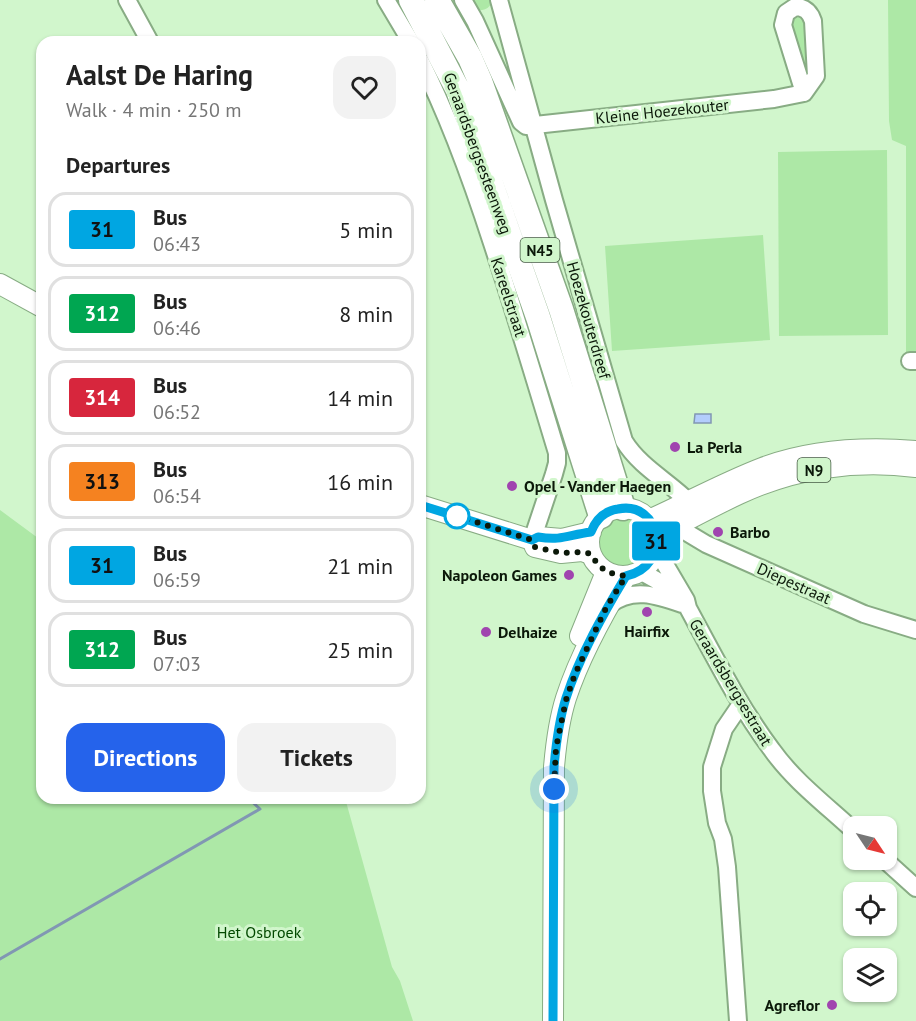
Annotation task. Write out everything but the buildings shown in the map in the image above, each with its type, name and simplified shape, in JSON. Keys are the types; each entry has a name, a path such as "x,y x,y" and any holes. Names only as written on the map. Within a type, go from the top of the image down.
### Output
{"highway":[{"name":"Geraardsbergsesteenweg","path":"411,0 458,90 538,317 596,524"},
{"name":"Geraardsbergsesteenweg","path":"437,0 470,58 480,81 561,309 623,507"}],"main road":[{"path":"0,284 36,305"},
{"name":"N9","path":"654,535 689,501 764,467 827,453 876,449 916,451"},
{"name":"N9","path":"654,535 741,492 801,472 864,464 916,466"},
{"path":"426,507 532,540 538,537 562,539 596,524 612,510 623,507 640,512 654,535 651,560 624,573 562,676 554,703 545,752 541,1021"},
{"path":"596,524 589,543 591,554 595,561 624,573"},
{"path":"532,540 535,547 555,552 591,554"},
{"path":"553,1021 556,748 566,700 575,674 624,573"}],"street":[{"path":"127,0 147,36"},
{"path":"386,0 407,36"},
{"name":"Hoezekouterdreef","path":"463,0 527,123"},
{"name":"Hoezekouterdreef","path":"475,21 500,2 527,123 624,441 638,460 689,501"},
{"path":"475,21 470,34 482,64 483,71 480,81"},
{"name":"Kareelstraat","path":"426,72 440,99 478,200 557,453 554,474 532,540"},
{"name":"Kleine Hoezekouter","path":"527,123 558,123 763,100 804,93"},
{"name":"Diepestraat","path":"676,526 706,544 864,615 916,630"},
{"name":"Geraardsbergsestraat","path":"654,535 686,600 685,606"},
{"name":"Geraardsbergsestraat","path":"624,573 665,585 685,606 741,704 772,751 793,776 843,821"},
{"name":"Geraardsbergsestraat","path":"607,606 625,595 636,594 655,596 685,606"},
{"path":"738,1021 727,867 723,839 717,823 712,767 724,729 741,704"},
{"path":"896,870 916,888"}],"green space":[{"path":"469,0 493,0 489,7 477,10"},
{"path":"888,0 916,0 916,355 906,355 906,146 892,140 889,121"},
{"path":"801,15 808,20 810,74 806,80 787,24 791,18"},
{"path":"887,150 888,335 779,336 778,152"},
{"path":"763,235 770,340 612,351 605,246"},
{"name":"Het Osbroek","path":"0,510 36,537 36,804 347,804 392,967 400,981 413,1021 0,1021"},
{"path":"623,517 637,521 644,528 648,542 644,556 637,563 623,567 609,563 602,556 598,542 602,528 609,521"}],"water":[{"path":"695,414 711,414 711,423 694,423"}],"waterway":[{"path":"0,959 260,809 255,804"}],"bus line":[{"name":"31","path":"426,507 532,540 538,537 562,539 591,532 594,523 601,516 623,507 640,512 649,519 656,536 656,549 651,560 640,571 626,576 607,606 575,674 559,727 554,767 553,1021"}],"place":[{"name":"La Perla","path":"675,447"},
{"name":"Opel - Vander Haegen","path":"512,486"},
{"name":"Barbo","path":"718,532"},
{"name":"Napoleon Games","path":"569,575"},
{"name":"Hairfix","path":"647,612"},
{"name":"Delhaize","path":"486,632"},
{"name":"Agreflor","path":"832,1005"}],"route":[{"path":"457,516 532,540 535,547 561,553 591,554 606,572 626,576 607,606 575,674 566,700 556,748 554,789"}]}
